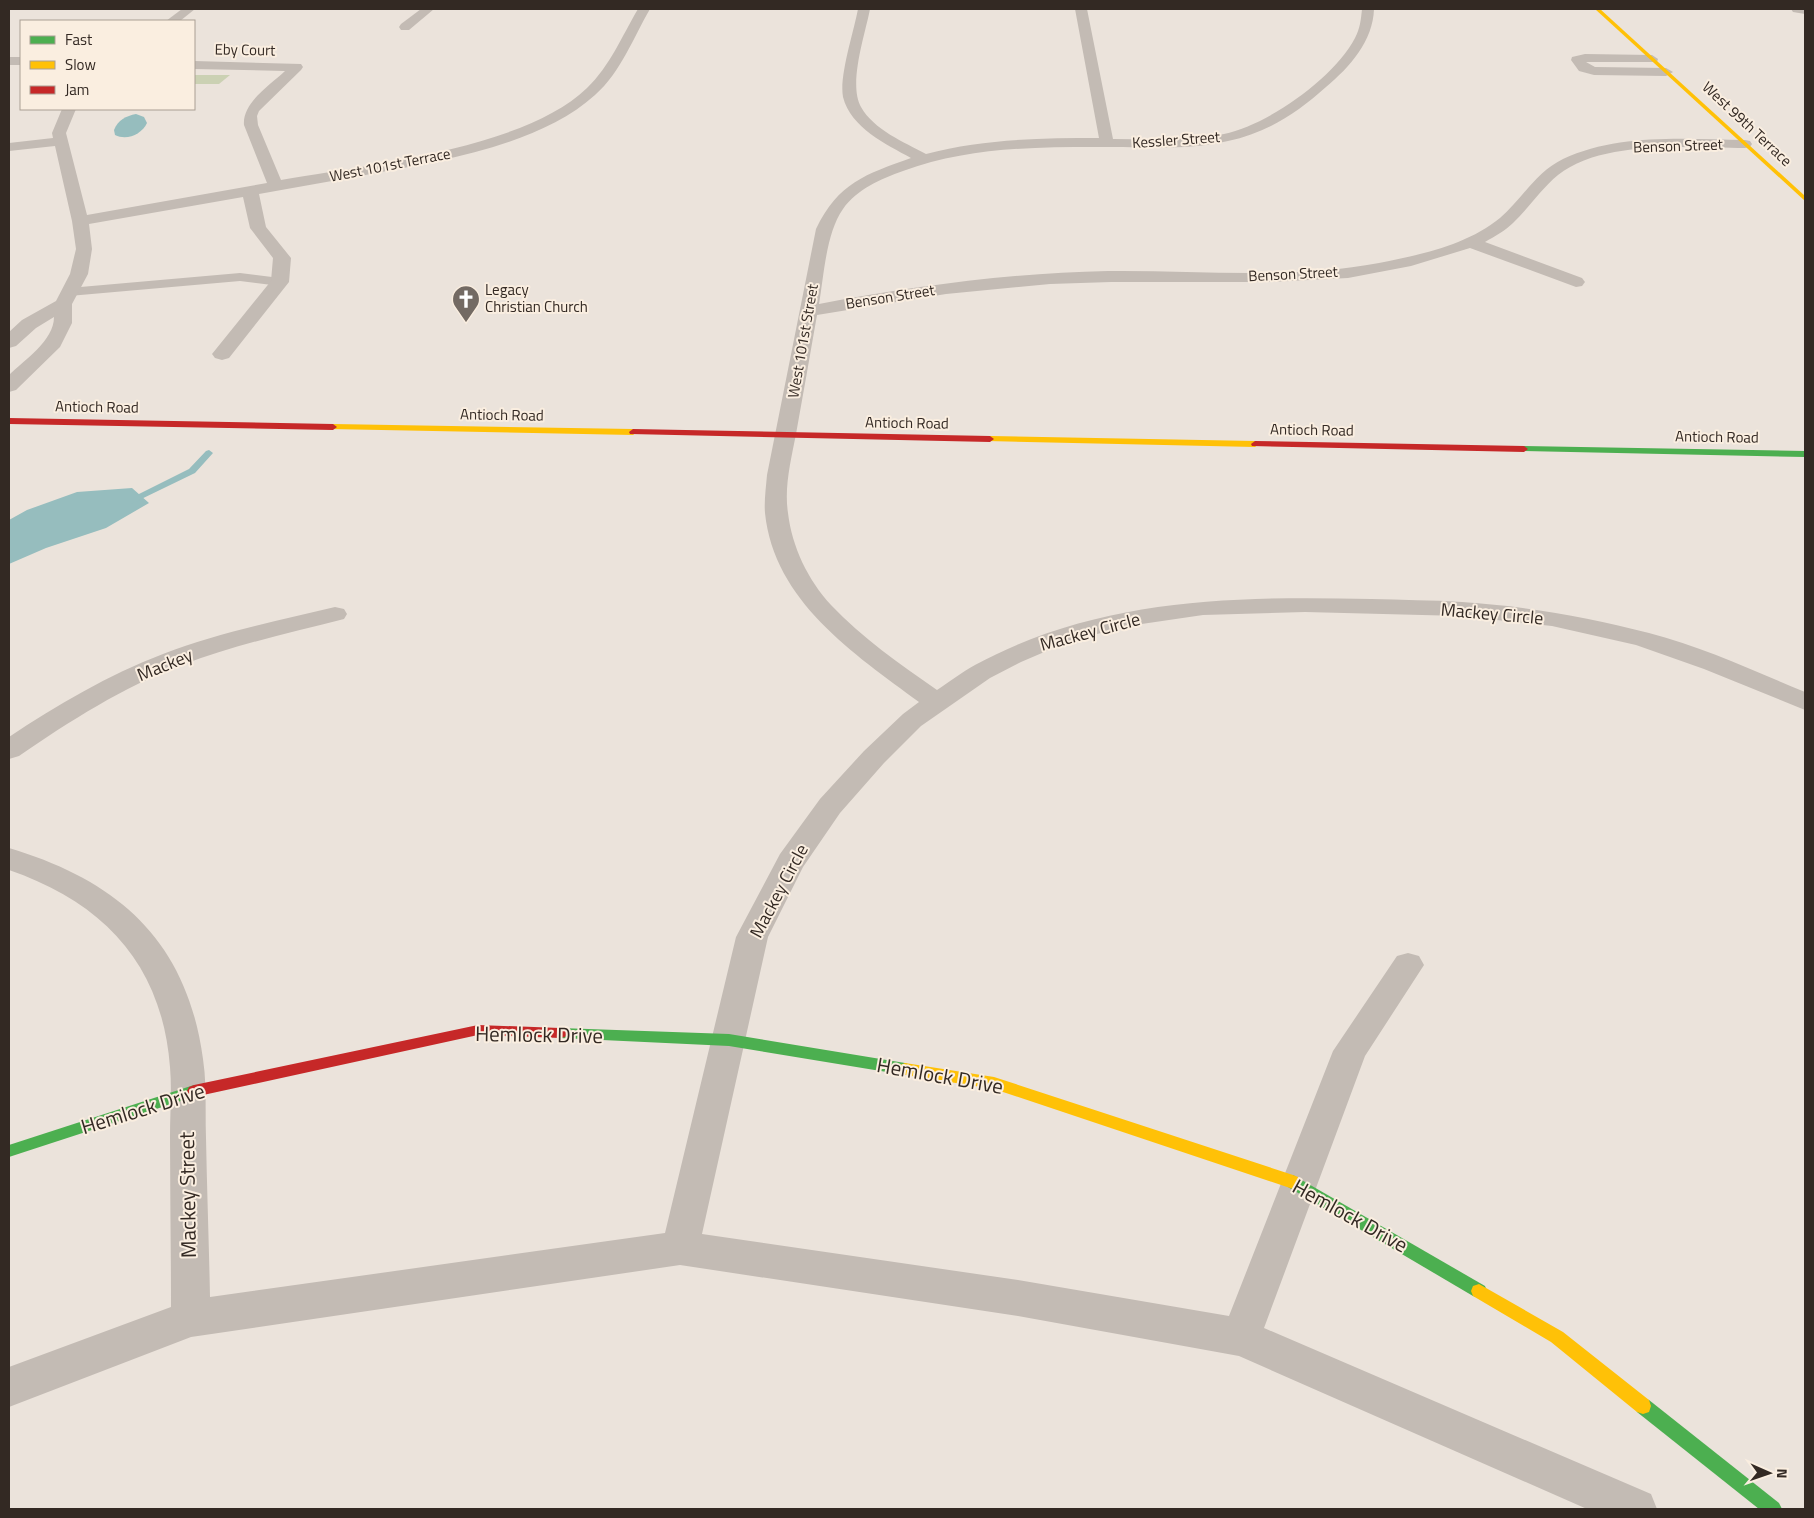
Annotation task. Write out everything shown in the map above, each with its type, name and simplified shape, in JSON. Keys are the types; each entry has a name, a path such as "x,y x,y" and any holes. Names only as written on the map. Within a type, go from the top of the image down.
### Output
{"street":[{"path":"173,20 189,9"},
{"path":"405,27 428,9"},
{"name":"West 101st Terrace","path":"80,221 434,158 481,146 520,132 552,117 586,95 607,75 644,9"},
{"path":"864,9 851,79 850,95 855,108 880,133 924,159"},
{"path":"1081,9 1107,143"},
{"name":"Kessler Street","path":"924,159 958,151 1014,144 1175,142 1238,135 1266,124 1288,111 1344,63 1360,40 1368,16 1368,9"},
{"name":"West 99th Terrace","path":"1597,9 1805,199"},
{"path":"1797,9 1805,10"},
{"path":"1652,59 1585,58 1577,60 1584,68 1594,70 1666,72"},
{"name":"Eby Court","path":"195,65 296,67 253,109 250,116 251,126 276,186"},
{"path":"9,386 53,342 63,323 66,298 79,274 84,249 80,221 59,133 69,110"},
{"path":"9,147 61,141"},
{"name":"Benson Street","path":"808,311 932,290 1009,282 1083,277 1271,277 1325,275 1377,268 1435,254 1489,233 1506,221 1554,171 1571,161 1620,149 1651,145 1746,144"},
{"name":"West 101st Street","path":"924,159 902,165 859,186 842,198 832,210 824,229 808,311 778,475 776,510 784,548 801,583 821,610 865,650 936,702"},
{"path":"222,354 280,282 282,258 258,228 250,191"},
{"path":"1469,242 1576,282"},
{"path":"9,342 29,324 66,298"},
{"name":"Antioch Road","path":"9,422 1805,454"},
{"name":"Mackey Circle","path":"680,1248 752,937 790,862 830,806 874,757 912,720 980,672 1012,656 1061,636 1127,619 1203,608 1259,605 1461,609 1552,619 1651,642 1713,663 1805,702"},
{"name":"Mackey","path":"9,750 37,730 101,693 171,660 225,643 335,614"},
{"name":"Mackey Street","path":"9,858 43,869 98,899 120,916 138,935 154,957 176,1006 186,1058 191,1318"},
{"path":"1241,1337 1350,1050 1408,965"},
{"name":"Hemlock Drive","path":"9,1151 187,1093 478,1030 729,1040 994,1084 1299,1184 1557,1337 1773,1509"},
{"path":"9,1387 191,1318 680,1248 1018,1298 1241,1337 1636,1509"}],"lane":[{"path":"66,298 240,277 280,282"}],"green space":[{"path":"195,75 230,75 219,84 195,84"}],"water":[{"path":"136,114 144,117 147,123 142,130 129,137 115,135 114,130 120,121"},
{"path":"132,488 149,503 106,528 46,548 9,564 9,520 27,510 77,492"}],"waterway":[{"path":"128,502 192,471 209,453"}],"traffic: fast":[{"path":"1524,449 1805,454"},
{"path":"560,1033 729,1040 905,1069"},
{"path":"9,1151 194,1091"},
{"path":"1293,1182 1479,1291"},
{"path":"1643,1406 1773,1509"}],"traffic: slow":[{"path":"1597,9 1805,199"},
{"path":"333,427 633,432"},
{"path":"990,439 1255,444"},
{"path":"905,1069 994,1083 1293,1182"},
{"path":"1479,1291 1557,1337 1643,1406"}],"traffic: jam":[{"path":"9,421 333,427"},
{"path":"633,432 990,439"},
{"path":"1255,444 1524,449"},
{"path":"194,1091 478,1030 560,1033"}],"place":[{"name":"Legacy Christian Church","path":"466,323"}]}
